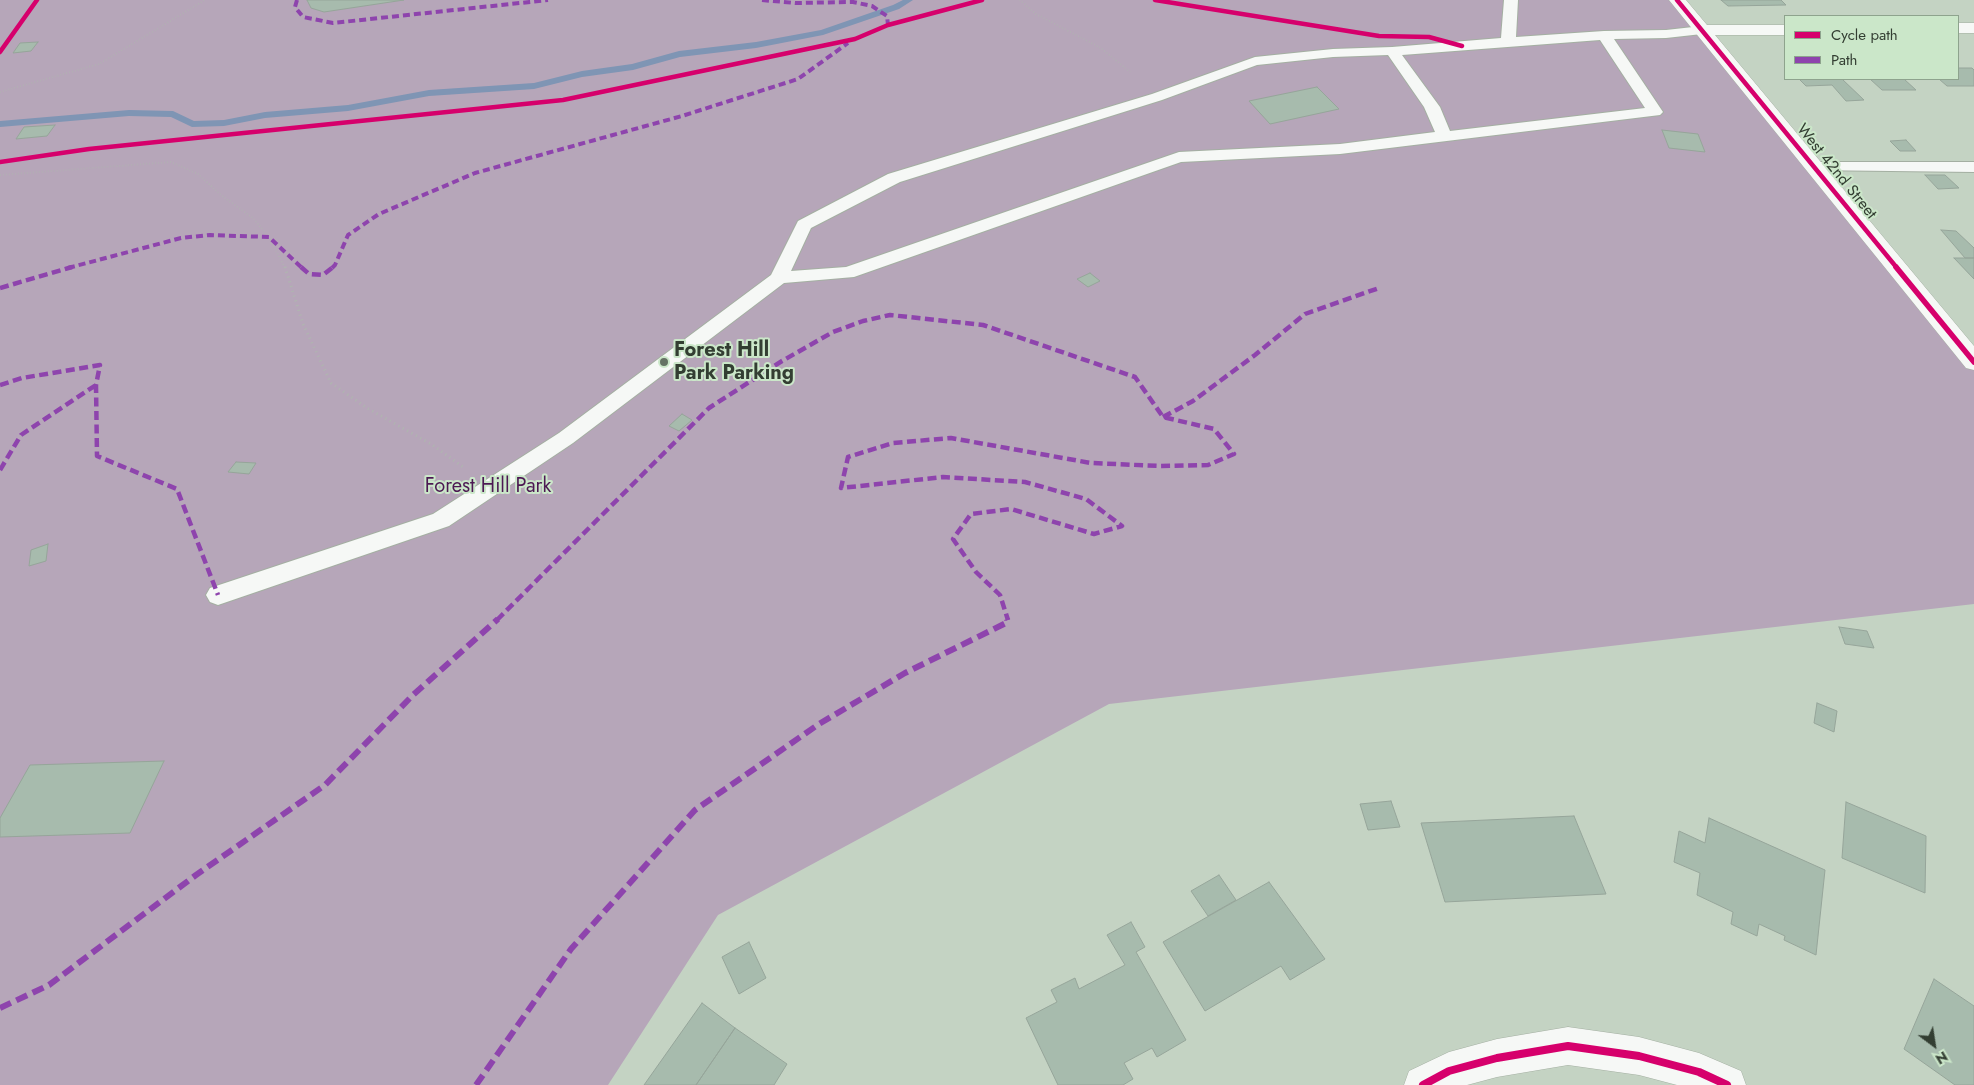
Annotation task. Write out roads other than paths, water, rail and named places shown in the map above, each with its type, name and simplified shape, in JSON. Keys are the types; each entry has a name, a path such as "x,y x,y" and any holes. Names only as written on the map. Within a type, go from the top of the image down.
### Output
{"street":[{"name":"West 42nd Street","path":"1677,0 1971,354"},
{"path":"1959,28 1974,28"},
{"path":"1702,30 1784,30"},
{"path":"1423,1085 1457,1069 1497,1058 1568,1046 1639,1056 1699,1072 1727,1085"}],"lane":[{"path":"1508,43 1511,0"},
{"path":"218,595 441,520 566,438 779,278 804,225 894,178 1157,97 1255,61 1334,53 1392,51 1604,35 1666,34 1702,30"},
{"path":"779,278 848,273 1179,157 1340,149 1655,112 1604,35"},
{"path":"1392,51 1432,107 1444,136"},
{"path":"1814,167 1974,167"}],"waterway":[{"path":"0,124 129,113 173,114 192,124 224,123 265,115 348,108 429,93 534,86 582,74 633,67 679,54 756,45 823,32 896,7 909,0"}],"place":[{"name":"Forest Hill Park Parking","path":"664,362"}],"park label":[{"name":"Forest Hill Park","path":"488,487"}]}
